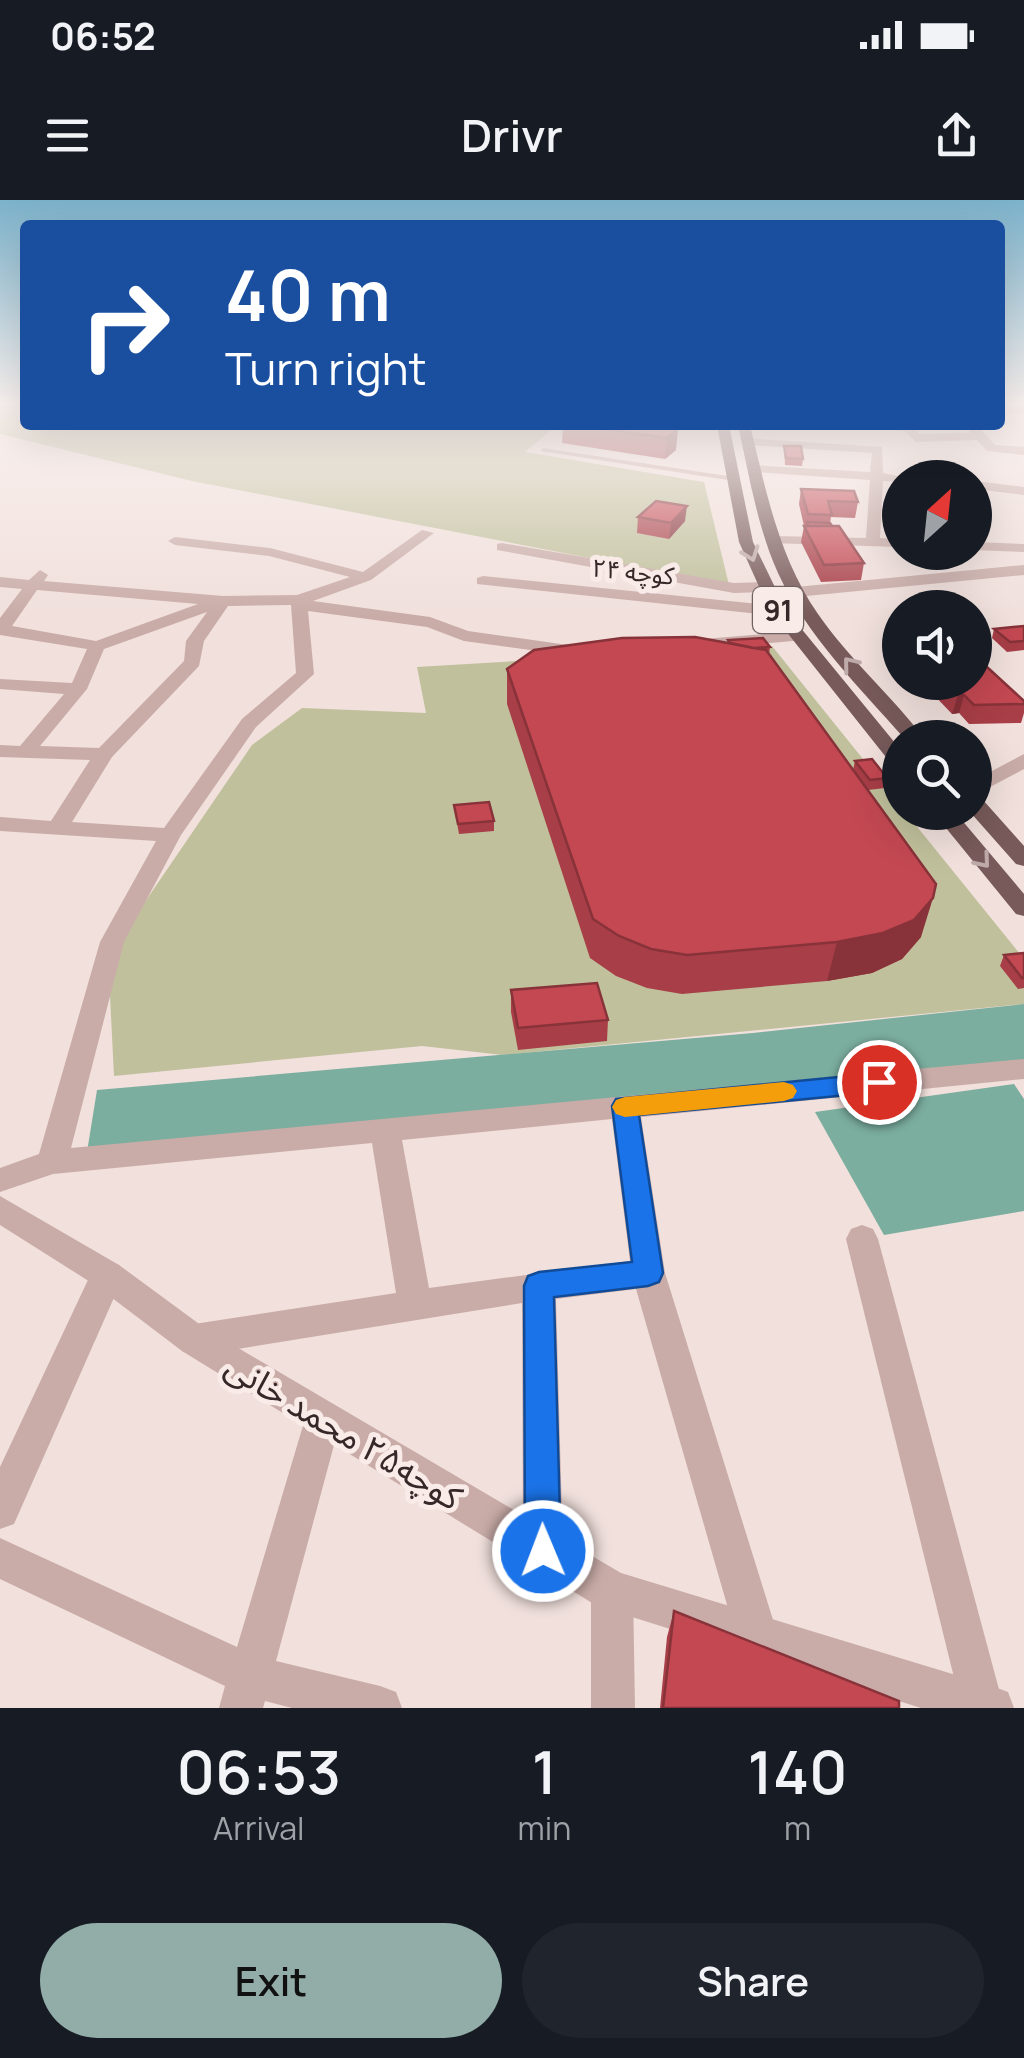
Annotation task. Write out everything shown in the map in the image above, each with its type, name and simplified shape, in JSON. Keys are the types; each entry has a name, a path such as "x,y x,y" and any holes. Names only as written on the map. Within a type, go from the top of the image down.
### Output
{"main road":[{"name":"91","path":"757,475 774,540 796,592 832,643 898,720"},
{"name":"91","path":"734,478 746,542 778,611 882,740"},
{"path":"992,823 1024,858"},
{"path":"957,830 1024,908"}],"street":[{"path":"869,475 882,476"},
{"path":"873,542 879,476"},
{"path":"992,487 1024,491"},
{"path":"0,582 223,601 298,600 366,577 427,533"},
{"path":"774,540 882,542"},
{"path":"175,541 270,552 366,577"},
{"path":"502,547 734,588 766,587"},
{"path":"992,547 1024,548"},
{"path":"0,568 41,575 0,630 96,646 223,601"},
{"path":"796,592 1024,570"},
{"name":"کوچه ۲۴","path":"483,580 778,611"},
{"path":"298,600 313,607 430,622 464,636 603,651"},
{"path":"52,1162 112,942 170,835 249,723 306,674 298,600"},
{"path":"57,828 104,754 192,662 195,640 223,601"},
{"path":"676,646 798,636"},
{"path":"26,751 78,689 96,646"},
{"path":"0,684 78,689"},
{"path":"0,751 104,754"},
{"path":"992,778 1024,760"},
{"path":"0,824 170,835"},
{"path":"0,1180 52,1162 1024,1068"},
{"path":"625,1106 648,1273 757,1636"},
{"path":"385,1130 415,1306"},
{"name":"کوچه۲۵ محمد خانی","path":"0,1210 107,1275 194,1340 612,1591 987,1707"},
{"path":"862,1239 987,1707"},
{"path":"194,1340 539,1286 648,1273"},
{"path":"0,1510 107,1275"},
{"path":"539,1286 543,1551"},
{"path":"246,1692 323,1419"},
{"path":"0,1558 246,1692 380,1708"},
{"path":"612,1591 613,1708"}],"lane":[{"path":"716,475 734,478"}],"shaded area":[{"path":"169,475 664,475 704,482 729,585"},
{"path":"772,646 882,783 882,830 920,830 1024,959 1024,1004 503,1055 422,1046 114,1076 108,956 252,745 302,708 426,713 417,667"},
{"path":"1024,1004 1024,1060 87,1152 97,1090 753,1033"},
{"path":"1014,1084 1024,1099 1024,1211 884,1235 815,1112"}],"building":[{"path":"801,489 854,491 858,502 828,501 832,515 808,514"},
{"path":"656,501 687,506 671,523 638,517"},
{"path":"807,522 830,523 832,526 808,526"},
{"path":"804,526 839,526 864,563 824,565"},
{"path":"1024,626 1024,641 1010,642 994,629"},
{"path":"695,637 766,650 882,810 882,830 897,830 936,884 933,898 914,920 883,933 837,942 687,955 651,949 619,936 593,919 507,669 534,650 622,638"},
{"path":"763,638 770,647 754,648 728,640"},
{"path":"992,672 1024,701 1024,704 974,705 969,700 992,700"},
{"path":"872,759 882,772 882,779 870,780 855,761"},
{"path":"489,802 494,821 458,824 454,805"},
{"path":"1024,953 1024,978 1022,978 1004,955"},
{"path":"597,983 608,1020 518,1028 511,990"},
{"path":"674,1611 899,1701 899,1708 663,1708"}],"slow traffic":[{"path":"625,1107 784,1091"}],"route":[{"path":"543,1551 539,1286 648,1273 625,1106 879,1082"}]}
